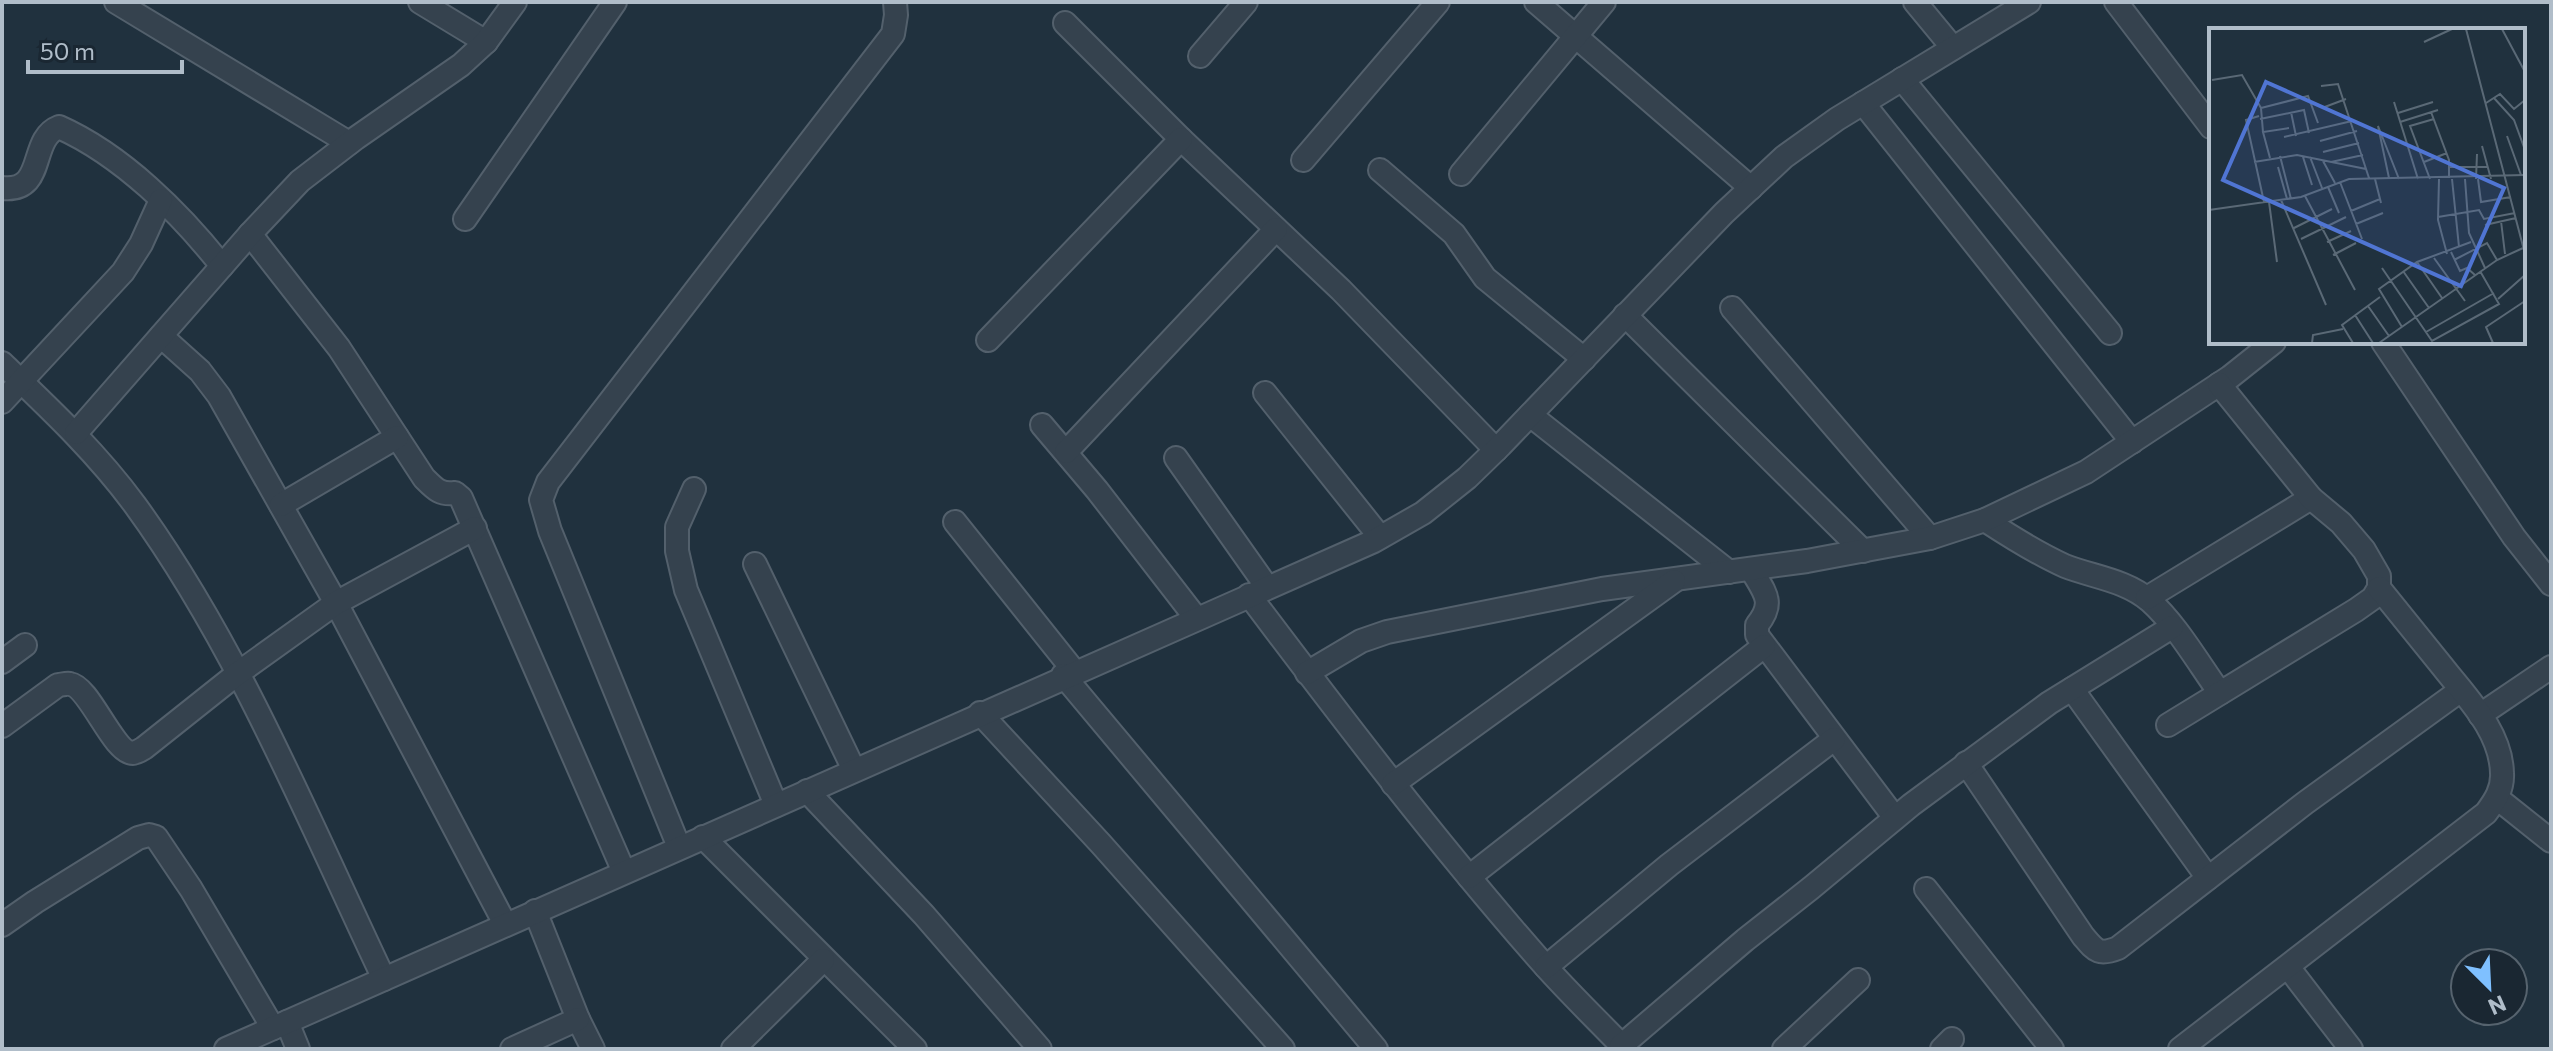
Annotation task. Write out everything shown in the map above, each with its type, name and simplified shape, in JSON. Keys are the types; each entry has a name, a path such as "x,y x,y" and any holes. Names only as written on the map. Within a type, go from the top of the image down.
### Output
{"street":[{"path":"116,2 349,143"},
{"path":"420,2 486,42"},
{"path":"76,433 300,181 461,65 486,42 515,2"},
{"path":"465,219 615,2"},
{"path":"679,847 556,545 541,500 548,482 893,34 895,2"},
{"path":"1200,56 1246,2"},
{"path":"1303,160 1438,2"},
{"path":"1536,2 1751,188"},
{"path":"1461,174 1604,2"},
{"path":"1915,2 1953,48"},
{"path":"226,1049 1380,537 1423,513 1496,450 1625,315 1784,157 1863,103 2029,2"},
{"path":"2116,2 2209,124"},
{"path":"1065,23 1181,139 1341,290 1496,450"},
{"path":"1902,79 2110,333"},
{"path":"1863,103 2132,442"},
{"path":"2,188 22,185 31,177 44,140 51,130 59,127 123,167 175,212 222,266"},
{"path":"988,340 1181,139"},
{"path":"1380,170 1454,234 1485,278 1584,359"},
{"path":"2,402 123,272 141,244 161,200"},
{"path":"1066,452 1276,229"},
{"path":"250,234 339,348 424,478 437,491 455,493 461,498 624,872"},
{"path":"1732,308 1930,538"},
{"path":"1625,315 1863,551"},
{"path":"161,336 200,371 219,396 336,603 505,924"},
{"path":"1307,673 1350,647 1387,632 1602,589 1863,551 1930,538 1985,520 2086,472 2219,384 2271,344"},
{"path":"2384,344 2514,537 2551,584"},
{"path":"2,363 76,433 134,504 178,569 237,674 384,979"},
{"path":"2168,725 2356,610 2373,598 2379,588 2379,576 2364,550 2341,523 2311,498 2219,384"},
{"path":"1265,393 1380,537"},
{"path":"1530,415 1740,570 1769,605 1767,614 1757,625 1757,635 1895,818"},
{"path":"1042,425 1196,618"},
{"path":"281,505 397,437"},
{"path":"1176,458 1307,673 1469,877 1546,967 1623,1047 1745,940 1966,763 2072,689 2172,627"},
{"path":"694,489 677,527 677,551 686,590 776,805"},
{"path":"2147,598 2311,498"},
{"path":"1985,520 2032,550 2068,567 2114,581 2147,598 2220,693"},
{"path":"955,522 1069,673 1376,1049"},
{"path":"2,726 58,685 68,683 77,686 110,733 127,751 135,753 336,603 475,528"},
{"path":"755,564 854,770"},
{"path":"1393,784 1678,578"},
{"path":"2180,1049 2486,813 2497,798 2503,776 2499,751 2480,715 2379,588"},
{"path":"2,662 25,645"},
{"path":"1469,877 1764,646"},
{"path":"2480,715 2551,667"},
{"path":"2072,689 2208,878"},
{"path":"1966,763 2083,936 2095,950 2107,953 2118,948 2305,803 2461,690"},
{"path":"980,713 1283,1049"},
{"path":"1546,967 1669,865 1834,739"},
{"path":"807,791 924,915 1040,1049"},
{"path":"2497,798 2551,841"},
{"path":"2,925 138,838 156,837 298,1049"},
{"path":"703,837 915,1049"},
{"path":"1926,889 2052,1049"},
{"path":"535,911 593,1049"},
{"path":"739,1047 823,960"},
{"path":"2288,967 2351,1049"},
{"path":"1784,1049 1858,980"},
{"path":"512,1049 578,1019"}]}
